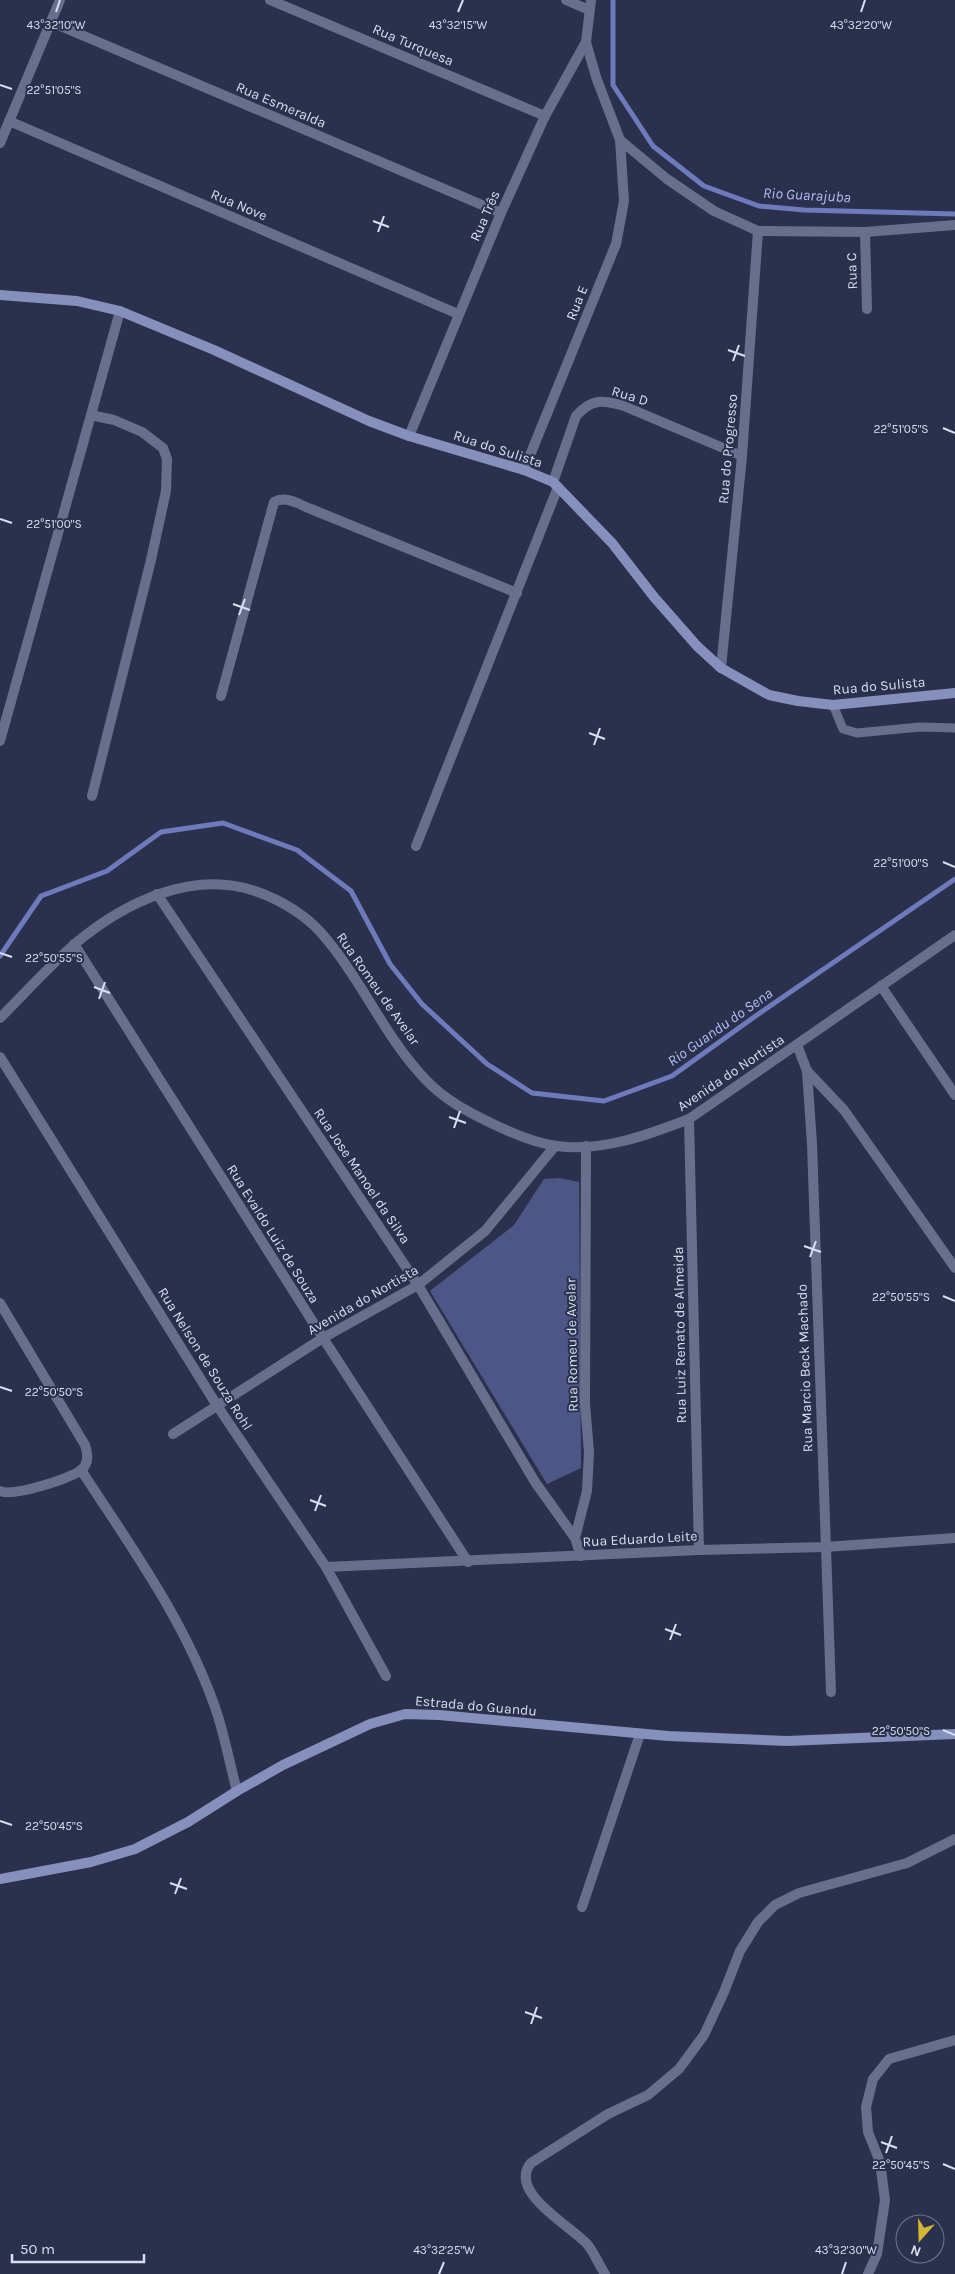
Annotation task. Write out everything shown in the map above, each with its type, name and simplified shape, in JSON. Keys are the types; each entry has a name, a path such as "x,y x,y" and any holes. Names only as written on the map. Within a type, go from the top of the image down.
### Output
{"street":[{"path":"0,143 60,0"},
{"name":"Rua Turquesa","path":"270,0 545,116"},
{"path":"566,0 590,5"},
{"name":"Rua Três","path":"408,436 501,213 545,116 586,42 590,5"},
{"name":"Rua Esmeralda","path":"51,22 501,213"},
{"path":"586,42 596,77 620,140 667,179 714,211 758,231 865,232 955,225"},
{"name":"Rua Nove","path":"9,121 458,314"},
{"name":"Rua E","path":"524,470 616,244 624,201 620,140"},
{"name":"Rua do Progresso","path":"721,668 742,456 758,231"},
{"name":"Rua C","path":"865,232 867,310"},
{"name":"Rua do Sulista","path":"0,295 77,301 120,311 222,354 369,421 408,436 524,470 555,484 612,543 654,597 697,646 721,668 769,694 798,701 833,705 955,693"},
{"path":"0,741 120,311"},
{"name":"Rua D","path":"416,846 516,593 555,484 576,416 584,407 607,401 624,406 742,456"},
{"path":"91,416 114,420 142,432 163,448 167,459 166,491 151,560 92,796"},
{"path":"221,696 274,502 279,499 285,499 311,509 516,593"},
{"name":"Rua Romeu de Avelar","path":"0,1018 74,944 119,914 157,894 197,884 238,886 273,897 298,913 328,939 398,1043 426,1080 460,1108 509,1132 555,1146"},
{"name":"Rua Jose Manoel da Silva","path":"157,894 418,1286 535,1482 575,1538 581,1556"},
{"name":"Avenida do Nortista","path":"172,1434 218,1407 323,1338 418,1286 485,1231 555,1146 586,1146 649,1134 689,1119 955,935"},
{"name":"Rua Evaldo Luiz de Souza","path":"74,944 323,1338 468,1562"},
{"path":"881,986 955,1095"},
{"name":"Rua Marcio Beck Machado","path":"797,1045 808,1071 831,1692"},
{"name":"Rua Nelson de Souza Rohl","path":"0,1057 218,1407 326,1567 386,1676"},
{"path":"808,1071 844,1110 955,1268"},
{"name":"Rua Luiz Renato de Almeida","path":"689,1119 699,1550"},
{"name":"Rua Romeu de Avelar","path":"575,1538 587,1491 589,1452 584,1404 586,1146"},
{"path":"0,1303 85,1445 88,1454 87,1461 81,1470 24,1492 0,1491"},
{"path":"81,1470 158,1586 190,1647 217,1713 237,1791"},
{"name":"Rua Eduardo Leite","path":"326,1567 699,1550 825,1547 955,1538"},
{"name":"Estrada do Guandu","path":"0,1879 91,1862 135,1849 188,1822 283,1765 370,1724 404,1714 439,1715 640,1734 787,1742 955,1734"},
{"path":"582,1907 640,1734"},
{"path":"604,2274 588,2244 544,2208 525,2182 524,2174 530,2163 608,2114 648,2095 679,2069 704,2035 740,1951 758,1922 775,1905 799,1893 907,1863 955,1839"},
{"path":"868,2274 877,2254 885,2200 880,2162 868,2132 866,2107 873,2079 889,2059 955,2040"}],"lane":[{"path":"833,705 842,729 856,733 920,727 955,728"}],"shaded area":[{"path":"559,1178 579,1182 581,1468 547,1484 430,1291 514,1225 544,1179"}],"waterway":[{"name":"Rio Guarajuba","path":"613,0 613,85 653,146 704,186 759,206 804,210 955,214"},
{"name":"Rio Guandu do Sena","path":"0,956 41,896 107,871 161,832 223,823 297,850 351,891 390,964 422,1004 487,1064 532,1093 604,1101 672,1076 757,1015 955,879"}]}
